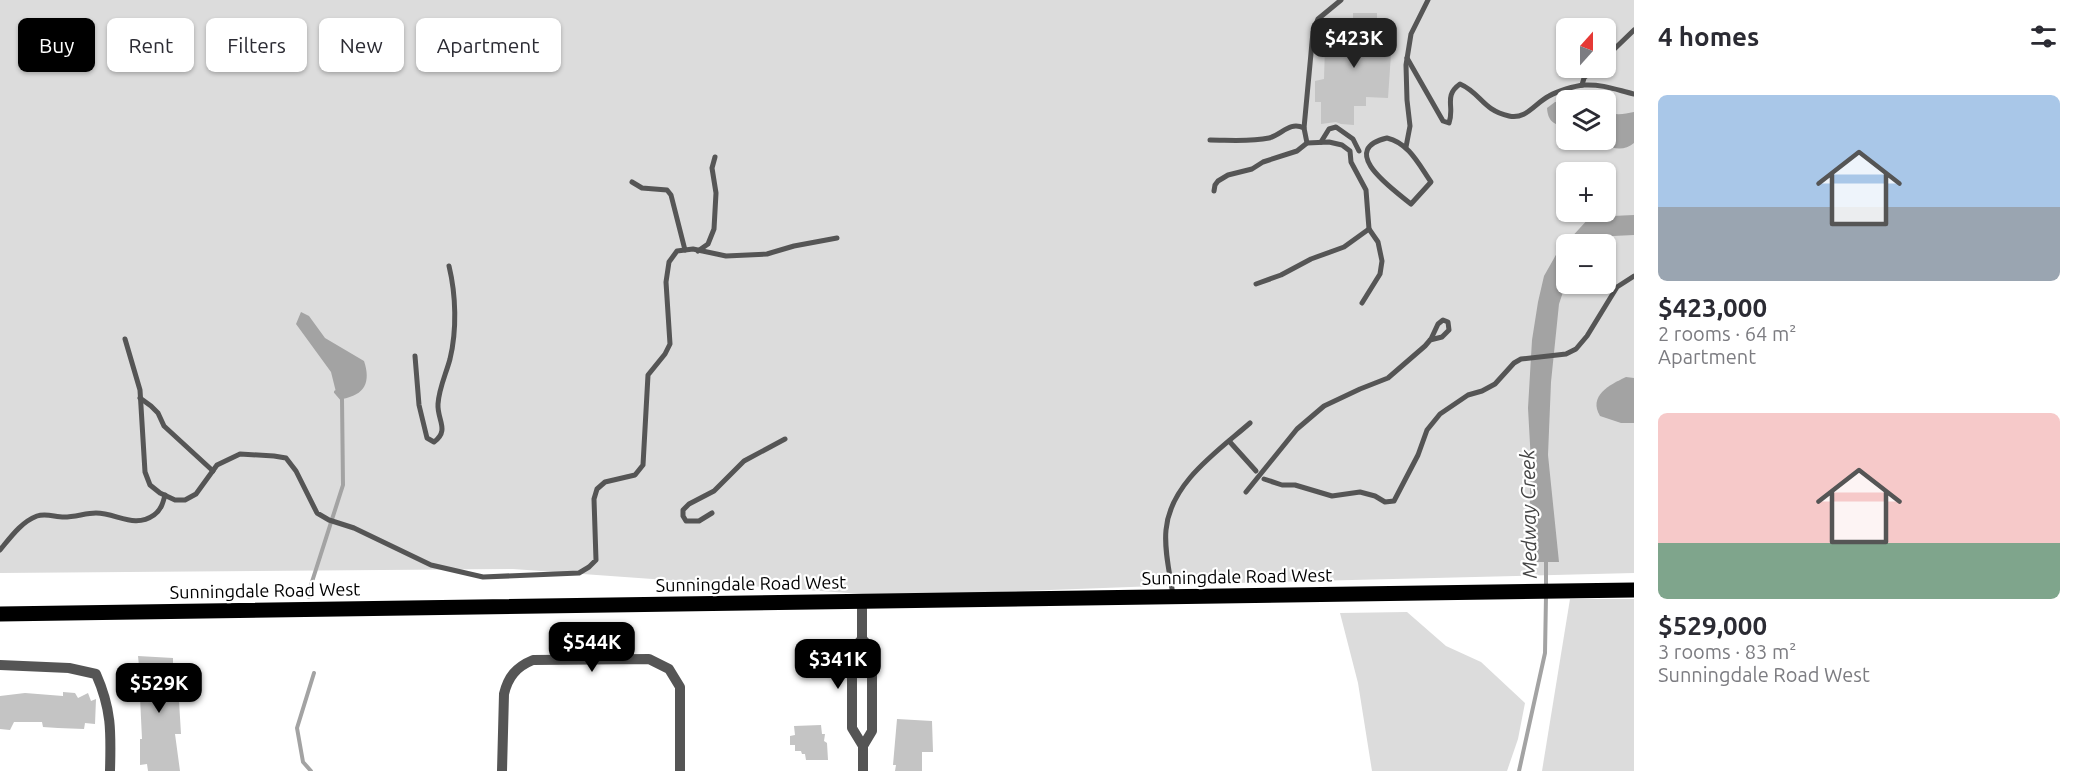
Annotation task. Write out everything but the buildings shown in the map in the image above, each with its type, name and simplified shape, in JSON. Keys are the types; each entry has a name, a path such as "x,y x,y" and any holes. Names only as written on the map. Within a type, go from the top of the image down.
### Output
{"main road":[{"name":"Sunningdale Road West","path":"0,614 1634,590"}],"street":[{"path":"862,601 862,639 852,650 852,728 862,746 863,771"},
{"path":"862,639 872,649 872,731 862,746"},
{"path":"502,771 504,694 507,682 522,664 533,660 649,658 669,669 680,687 680,771"},
{"path":"0,666 69,668 96,674 104,691 111,723 110,771"}],"lane":[{"path":"1307,143 1304,128 1313,32 1318,19 1341,0"},
{"path":"1407,147 1410,126 1407,100 1407,58 1410,34 1428,0"},
{"path":"1616,47 1634,30"},
{"path":"1407,58 1443,121 1449,123 1452,116 1450,101 1452,90 1460,84 1470,88 1488,109 1512,117 1525,115 1550,95 1582,85 1614,87 1634,94"},
{"path":"1582,85 1584,78"},
{"path":"1210,140 1272,138 1292,126 1304,128"},
{"path":"1321,142 1329,129 1336,127 1353,139 1359,151 1367,157"},
{"path":"1387,138 1397,140 1407,147 1431,182 1411,204 1375,174 1369,166 1367,157 1369,149 1378,140 1387,138"},
{"path":"1214,191 1218,181 1228,175 1252,169 1263,162 1297,151 1307,143 1329,142 1359,151"},
{"path":"1350,150 1352,162 1366,190 1369,229 1378,242 1382,261 1380,274 1362,303"},
{"path":"698,251 708,244 714,229 716,193 712,162 714,157"},
{"path":"632,182 642,188 667,190 671,195 685,250"},
{"path":"1256,284 1344,247 1369,229"},
{"path":"125,339 140,390 145,472 150,485 165,495 176,500 185,500 196,494 217,465 240,454 286,458 296,471 317,513 431,565 483,577 579,573 596,560 594,499 597,489 605,482 635,475 643,465 648,375 670,345 666,282 669,262 677,251 698,251 726,256 767,254 837,238"},
{"path":"416,356 419,405 427,438 434,442 440,437 442,431 437,406 450,358 453,324 453,285 448,266"},
{"path":"1264,479 1332,496 1360,492 1390,503 1399,493 1418,455 1427,430 1440,414 1468,395 1495,384 1514,363 1527,358 1559,355 1576,349 1587,336 1617,287 1634,276"},
{"path":"1246,492 1297,429 1324,406 1388,378 1430,340"},
{"path":"140,398 151,406 164,426 213,471"},
{"path":"1173,597 1166,530 1173,504 1203,465 1250,423"},
{"path":"712,513 699,522 686,521 683,510 689,504 714,491 744,461 785,439"},
{"path":"1229,441 1256,471"},
{"path":"0,550 26,521 38,516 47,514 64,517 97,513 127,521 139,521 148,519 159,511 165,495"}],"shaded area":[{"path":"0,0 1634,0 1634,573 1265,582 890,596 513,569 0,573"},
{"path":"1555,102 1556,124 1552,122 1547,108"},
{"path":"1634,112 1634,143 1616,148 1616,114"},
{"path":"1634,215 1634,235 1574,234 1585,222 1616,222 1616,216"},
{"path":"1556,255 1556,294 1562,294 1559,304 1551,382 1548,455 1559,562 1528,562 1531,462 1528,408 1532,340 1544,276"},
{"path":"301,312 309,316 325,338 364,361 367,375 361,391 342,399 336,392 331,372 296,324"},
{"path":"1626,377 1634,378 1634,423 1621,423 1600,416 1597,409 1598,397 1607,388"},
{"path":"1570,599 1634,599 1634,771 1542,771"},
{"path":"1407,612 1446,646 1481,662 1525,703 1518,739 1507,771 1372,771 1358,683 1340,613"}],"waterway":[{"path":"309,597 343,485 342,399 336,392"},
{"name":"Medway Creek","path":"1546,557 1546,588"},
{"name":"Medway Creek","path":"1519,771 1545,653 1546,596"},
{"path":"311,771 303,762 297,728 314,673"}]}
